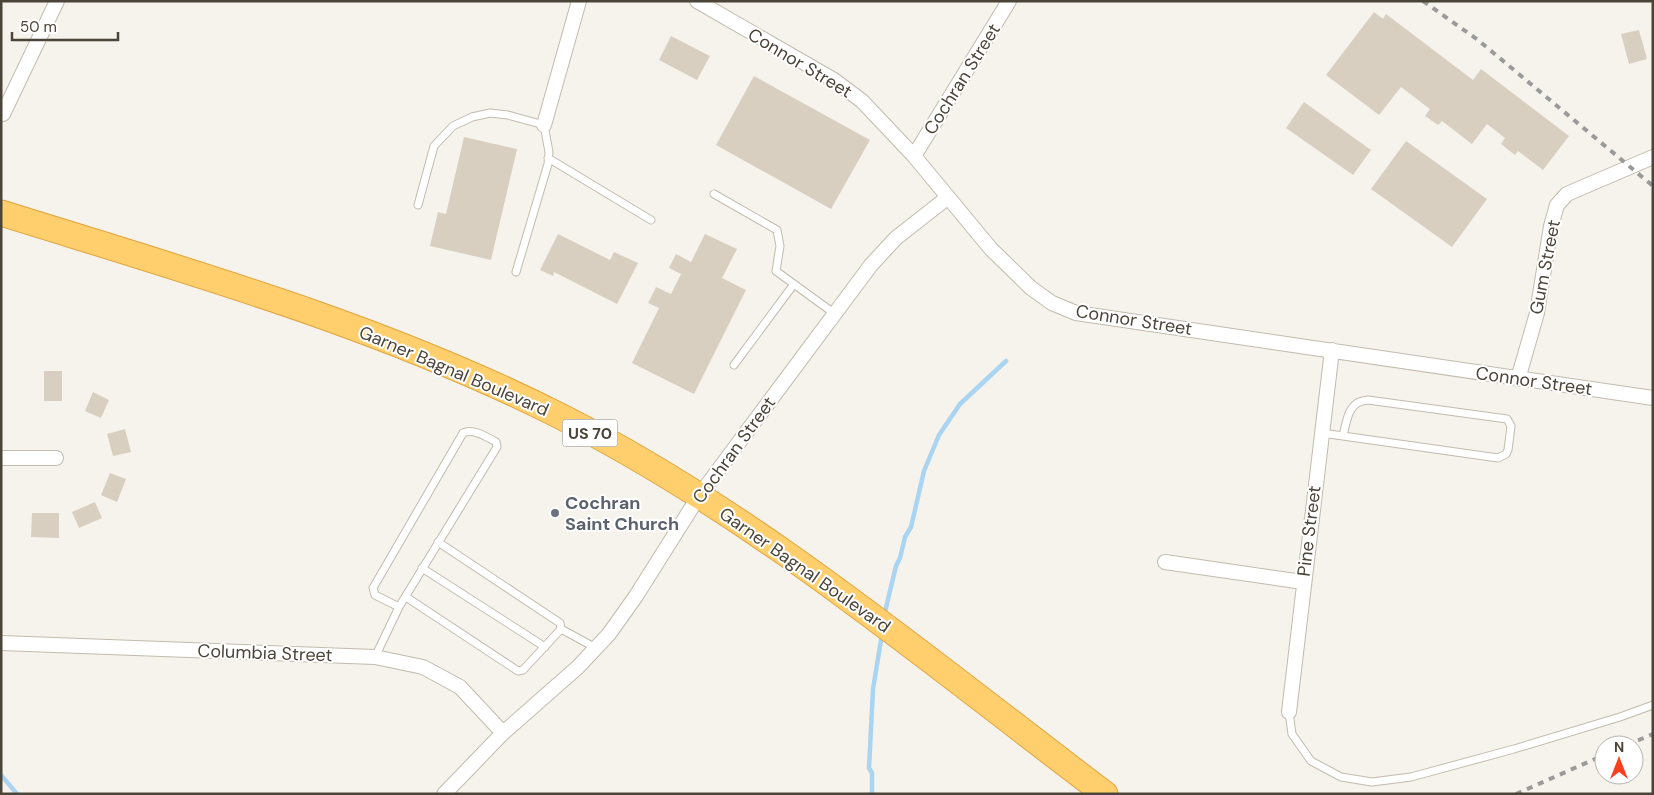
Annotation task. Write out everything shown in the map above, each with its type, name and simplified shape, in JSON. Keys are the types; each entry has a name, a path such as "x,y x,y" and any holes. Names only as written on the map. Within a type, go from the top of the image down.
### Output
{"highway":[{"name":"Garner Bagnal Boulevard","path":"1,213 249,290 421,353 560,416 699,496 770,544 901,638 1105,794"}],"street":[{"path":"3,114 57,1"},
{"path":"544,125 579,1"},
{"name":"Connor Street","path":"697,1 834,80 862,101 914,156 991,250 1031,288 1052,303 1076,313 1653,398"},
{"name":"Cochran Street","path":"914,156 1009,1"},
{"name":"Gum Street","path":"1518,379 1537,313 1551,226 1557,205 1567,194 1653,157"},
{"name":"Cochran Street","path":"444,794 503,733 578,667 609,634 636,596 699,496 871,265 896,238 947,198"},
{"name":"Pine Street","path":"1289,712 1332,350"},
{"path":"1,458 56,458"},
{"path":"1165,562 1303,582"},
{"name":"Columbia Street","path":"1,643 375,657 423,667 460,686 503,733"}],"lane":[{"path":"418,205 434,146 454,126 490,113 508,115 544,125 548,158 516,272"},
{"path":"548,158 651,220"},
{"path":"714,194 777,230 780,246 776,271 835,314"},
{"path":"734,365 794,284"},
{"path":"1322,433 1498,458 1506,454 1508,450 1511,426 1507,418 1368,400 1360,402 1348,412 1344,436"},
{"path":"375,657 399,607 497,447 496,442 472,431 463,433 373,588 375,595 399,607"},
{"path":"438,542 560,624 561,629 596,648"},
{"path":"422,568 545,647"},
{"path":"406,597 518,671 523,670 561,629"},
{"path":"1289,712 1292,734 1311,761 1341,777 1372,782 1410,776 1514,749 1653,705"}],"building":[{"path":"1374,12 1383,19 1386,14 1473,80 1481,69 1569,136 1543,170 1518,151 1515,155 1501,144 1505,138 1487,124 1472,144 1442,121 1438,125 1425,116 1430,109 1401,87 1379,115 1326,75"},
{"path":"1639,30 1647,59 1629,64 1621,34"},
{"path":"671,36 710,56 697,80 659,60"},
{"path":"754,76 870,140 831,209 716,145"},
{"path":"1304,102 1371,150 1353,175 1286,128"},
{"path":"464,137 517,149 491,260 430,246 438,212 446,214"},
{"path":"1406,141 1487,199 1452,247 1371,189"},
{"path":"558,234 610,260 614,252 638,263 617,304 554,272 553,276 540,270"},
{"path":"705,234 737,249 722,278 746,290 694,394 632,363 659,308 648,303 656,287 671,294 681,274 669,268 676,254 691,262"},
{"path":"44,371 62,371 62,401 44,401"},
{"path":"93,392 109,400 101,418 85,411"},
{"path":"125,429 131,452 113,456 107,434"},
{"path":"110,473 126,479 117,502 101,495"},
{"path":"95,502 102,518 79,528 72,512"},
{"path":"32,513 59,513 59,538 31,537"}],"waterway":[{"path":"884,616 896,566 905,537 911,527 924,471 939,435 960,404 1006,361"},
{"path":"872,794 872,773 869,768 873,689 882,634"},
{"path":"1,775 17,794"}],"railway":[{"path":"1423,1 1478,40 1653,186"},
{"path":"1644,738 1653,734"},
{"path":"1516,794 1594,759"}],"place":[{"name":"Cochran Saint Church","path":"555,513"}]}
